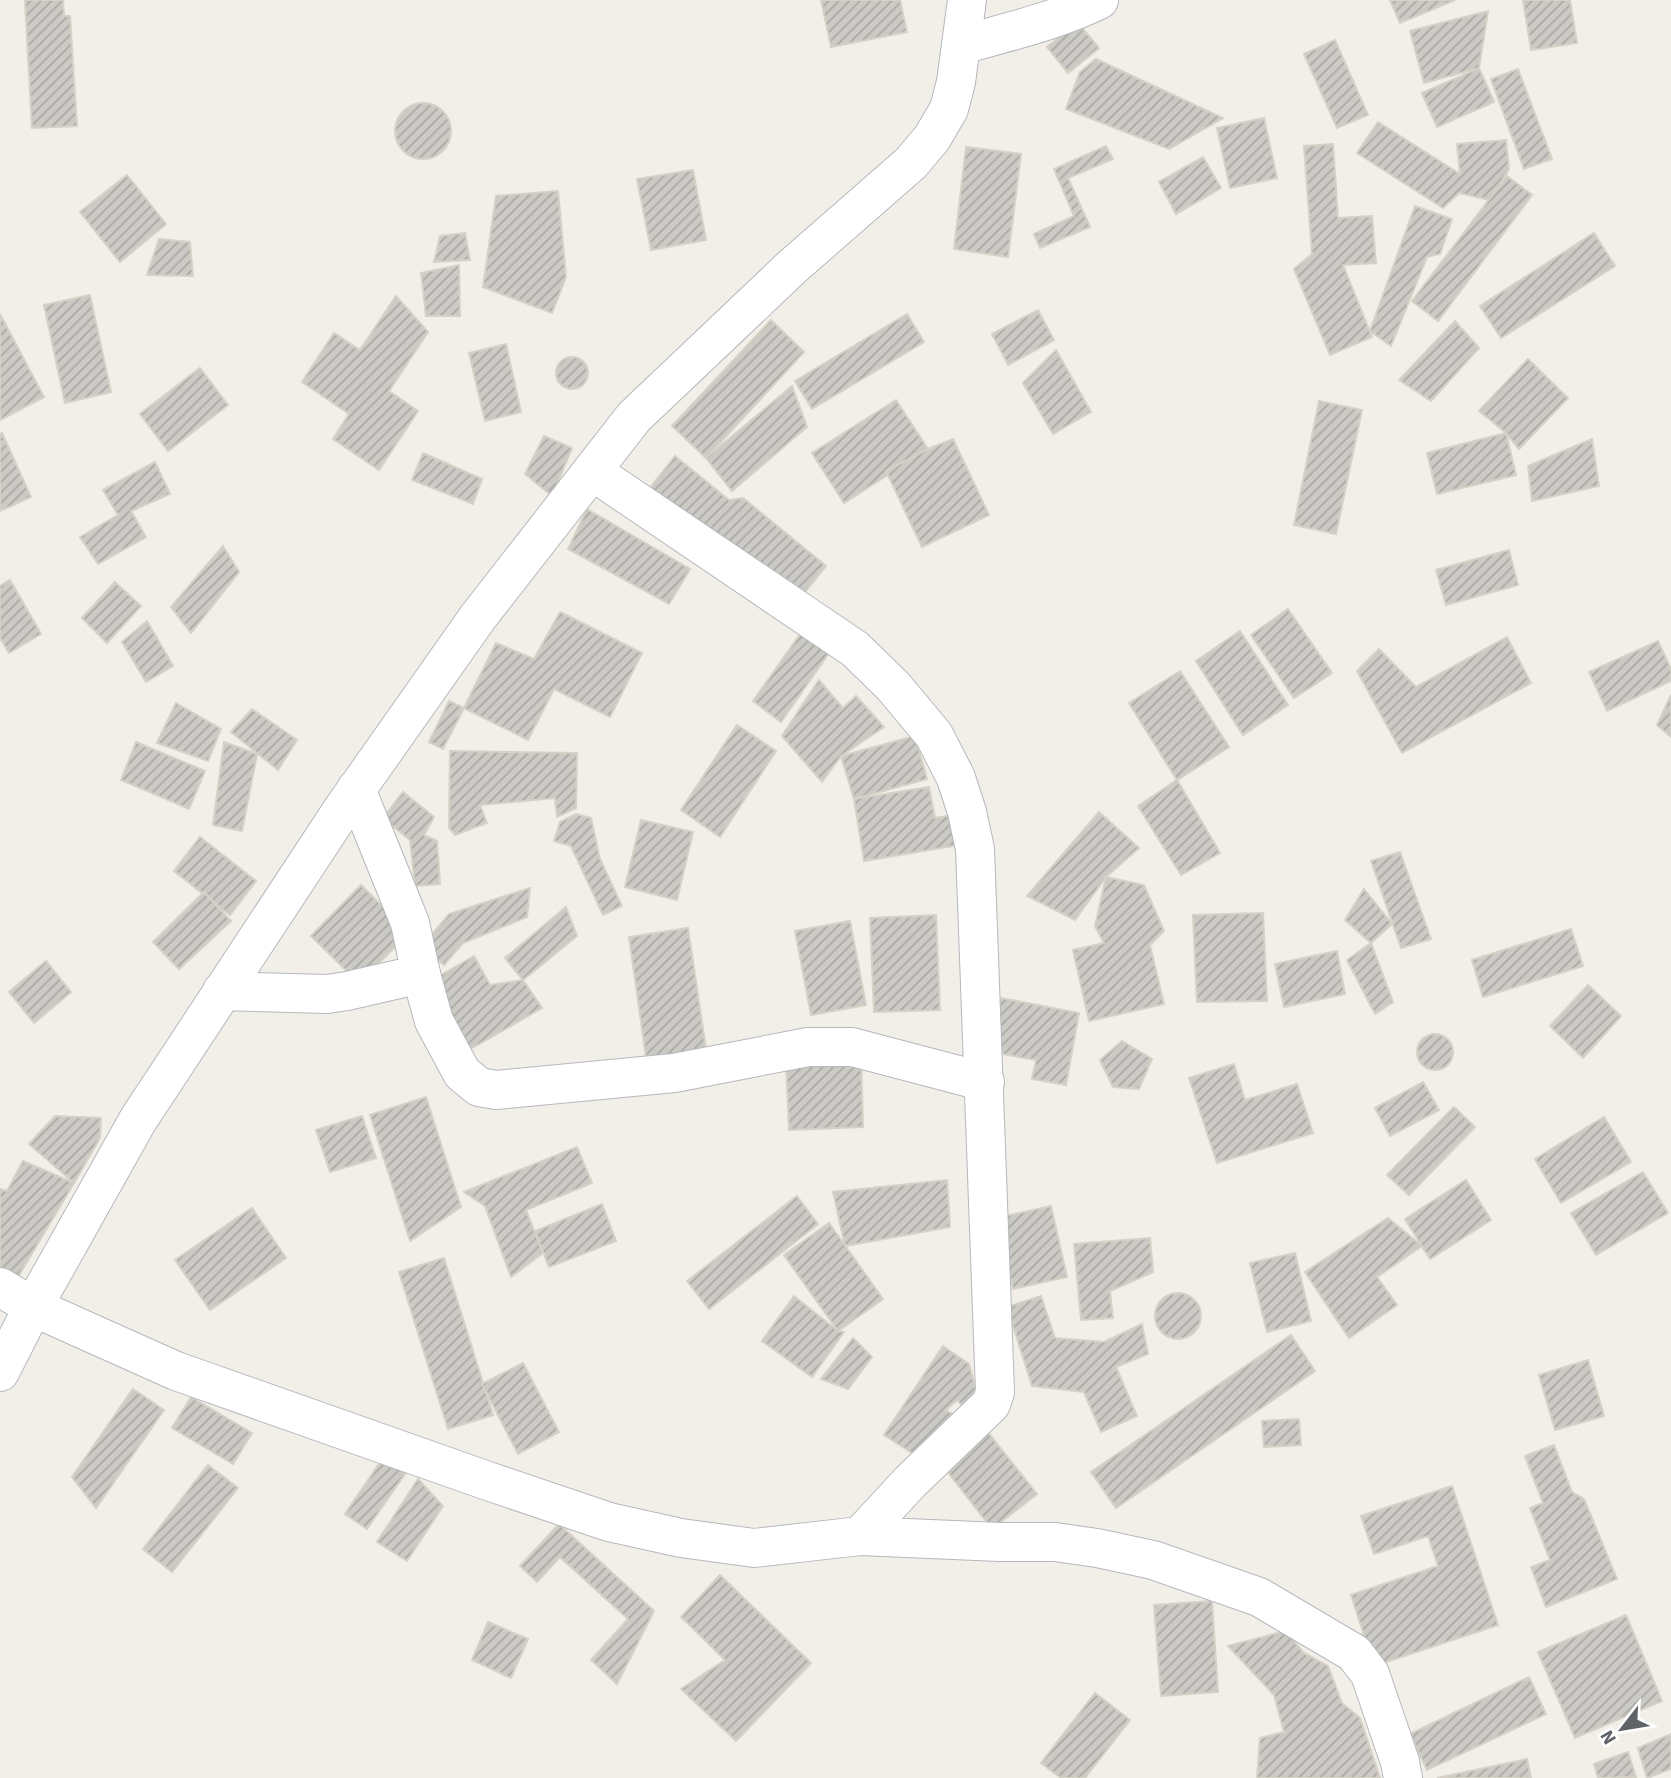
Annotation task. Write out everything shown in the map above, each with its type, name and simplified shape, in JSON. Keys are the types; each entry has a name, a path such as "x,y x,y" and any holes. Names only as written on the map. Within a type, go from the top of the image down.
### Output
{"street":[{"path":"0,1372 33,1307 138,1120 356,789 478,617 634,416 792,267 911,163 932,138 950,109 967,0"},
{"path":"962,45 1036,23 1099,0"},
{"path":"592,471 855,649 893,686 934,735 956,778 967,812 975,849 995,1392 991,1404 910,1482 860,1536"},
{"path":"356,789 410,923 434,1020 462,1073 479,1087 496,1090 674,1073 808,1047 833,1046 852,1047 985,1082"},
{"path":"222,991 327,994 421,974"},
{"path":"0,1287 33,1307 176,1371 610,1522 681,1538 754,1548 860,1536 1055,1542 1153,1560 1259,1597 1354,1653 1362,1662 1370,1674 1403,1778"}],"building":[{"path":"25,0 63,0 64,16 70,16 77,126 32,128"},
{"path":"821,0 900,0 907,32 831,47"},
{"path":"1390,0 1455,0 1400,23"},
{"path":"1523,0 1570,0 1577,43 1531,50"},
{"path":"1488,11 1479,68 1424,83 1410,31"},
{"path":"1078,23 1099,48 1068,73 1047,47"},
{"path":"1335,40 1368,115 1337,128 1304,54"},
{"path":"1096,59 1223,118 1169,149 1066,109 1080,72"},
{"path":"1479,68 1494,102 1437,127 1422,93"},
{"path":"1518,69 1552,159 1524,169 1491,79"},
{"path":"423,103 443,111 451,131 443,151 423,159 403,151 395,131 403,111"},
{"path":"1264,118 1277,178 1230,188 1217,128"},
{"path":"1378,122 1460,174 1457,144 1506,140 1509,169 1490,200 1459,193 1443,208 1357,153"},
{"path":"1333,144 1338,218 1372,216 1376,263 1343,265 1372,337 1330,355 1294,269 1312,254 1304,146"},
{"path":"1106,146 1113,159 1068,178 1090,227 1040,248 1034,234 1074,216 1054,169"},
{"path":"966,147 1021,154 1008,257 954,249"},
{"path":"1203,157 1221,188 1176,214 1159,182"},
{"path":"693,170 706,240 651,250 637,179"},
{"path":"127,175 166,224 120,262 80,212"},
{"path":"1507,176 1532,195 1438,321 1412,301"},
{"path":"558,191 566,277 552,313 483,287 496,196"},
{"path":"1415,206 1452,219 1440,254 1427,257 1391,346 1370,331"},
{"path":"465,233 470,260 434,262 440,236"},
{"path":"1594,233 1615,266 1501,338 1480,306"},
{"path":"159,239 190,242 193,276 147,275"},
{"path":"459,265 460,316 426,316 421,273"},
{"path":"90,295 111,392 65,403 44,305"},
{"path":"396,296 428,332 389,391 418,411 379,470 333,439 349,414 302,382 334,333 360,350"},
{"path":"1038,310 1054,340 1008,365 992,334"},
{"path":"0,314 44,397 0,420"},
{"path":"907,314 924,342 812,409 795,381"},
{"path":"771,320 804,352 706,458 672,426"},
{"path":"1455,321 1479,348 1431,401 1399,380"},
{"path":"506,344 521,412 485,421 469,353"},
{"path":"1056,350 1091,412 1053,434 1023,383"},
{"path":"572,357 583,362 588,373 583,384 572,389 561,384 556,373 561,362"},
{"path":"1528,359 1568,398 1519,449 1506,433 1479,411"},
{"path":"200,368 228,405 168,451 140,414"},
{"path":"792,386 807,427 732,491 706,458"},
{"path":"896,400 928,449 844,503 812,453"},
{"path":"1319,401 1362,410 1336,534 1294,525"},
{"path":"2,433 31,497 0,511 0,434"},
{"path":"1506,433 1516,475 1437,494 1427,453"},
{"path":"544,436 572,448 552,496 525,474"},
{"path":"953,439 989,515 922,547 886,471"},
{"path":"1592,439 1599,486 1532,501 1528,466"},
{"path":"423,453 482,479 473,504 412,480"},
{"path":"675,456 729,500 743,498 826,566 793,607 649,489"},
{"path":"155,462 170,494 131,511 146,537 98,564 80,537 118,515 103,490"},
{"path":"587,509 690,569 669,604 568,549"},
{"path":"223,546 239,572 191,633 171,607"},
{"path":"1509,550 1518,585 1446,605 1436,570"},
{"path":"10,580 41,634 9,653 0,638 0,586"},
{"path":"115,582 141,606 107,643 82,618"},
{"path":"1288,609 1332,673 1294,698 1251,635"},
{"path":"560,612 642,653 610,717 554,689 528,740 464,708 496,643 534,659"},
{"path":"147,621 173,666 146,682 122,642"},
{"path":"1240,631 1288,705 1243,735 1196,661"},
{"path":"801,633 829,653 781,722 753,701"},
{"path":"1507,637 1531,683 1402,753 1357,671 1379,649 1416,687"},
{"path":"1658,641 1671,669 1671,681 1607,711 1589,672"},
{"path":"1180,671 1229,747 1177,780 1129,703"},
{"path":"819,680 843,708 856,696 884,727 841,756 822,782 782,736"},
{"path":"1671,695 1671,737 1657,725"},
{"path":"449,701 464,708 443,749 429,742"},
{"path":"176,703 221,729 208,761 157,743"},
{"path":"252,709 297,740 278,770 231,732"},
{"path":"737,725 776,751 720,837 681,810"},
{"path":"915,736 927,779 854,799 841,756"},
{"path":"136,742 205,771 189,809 121,780"},
{"path":"224,742 257,754 242,831 213,825"},
{"path":"450,751 577,753 576,808 557,817 555,798 480,805 487,823 455,835 449,828"},
{"path":"1177,780 1220,853 1181,875 1138,806"},
{"path":"929,787 935,818 954,815 959,845 864,861 854,799"},
{"path":"403,792 434,817 424,835 437,841 440,884 415,886 410,840 383,818"},
{"path":"1099,812 1139,848 1106,877 1075,920 1027,896"},
{"path":"576,814 591,818 600,859 622,906 603,915 571,846 554,841 560,822"},
{"path":"641,820 693,832 677,900 625,887"},
{"path":"200,837 256,881 230,915 174,871"},
{"path":"1400,852 1431,939 1401,948 1371,861"},
{"path":"1106,877 1144,885 1164,931 1150,945 1164,1004 1089,1021 1073,950 1104,943 1095,926"},
{"path":"361,885 409,933 359,983 311,936"},
{"path":"530,888 527,917 463,943 444,965 422,946 449,914"},
{"path":"1364,889 1392,924 1371,943 1345,920"},
{"path":"204,892 231,921 179,969 153,942"},
{"path":"566,907 577,936 523,980 505,958"},
{"path":"1263,913 1267,1001 1197,1002 1193,915"},
{"path":"936,915 940,1010 874,1012 870,918"},
{"path":"850,921 866,1005 811,1015 795,931"},
{"path":"688,928 707,1056 647,1064 629,937"},
{"path":"1571,929 1583,966 1483,997 1472,960"},
{"path":"1371,943 1393,1002 1375,1014 1347,960"},
{"path":"1337,951 1345,994 1284,1007 1275,964"},
{"path":"474,956 490,985 523,980 542,1008 467,1051 427,983"},
{"path":"46,961 71,992 34,1023 9,992"},
{"path":"1588,985 1621,1016 1583,1058 1550,1026"},
{"path":"1001,998 1079,1013 1066,1085 1032,1079 1036,1060 991,1052"},
{"path":"1435,1034 1447,1040 1453,1052 1447,1064 1435,1070 1423,1064 1417,1052 1423,1040"},
{"path":"1122,1041 1152,1059 1139,1089 1113,1087 1100,1060"},
{"path":"861,1058 863,1127 789,1130 786,1061"},
{"path":"1234,1064 1245,1100 1297,1084 1313,1133 1217,1163 1189,1078"},
{"path":"1423,1082 1439,1110 1390,1136 1375,1108"},
{"path":"426,1097 461,1207 410,1241 370,1115"},
{"path":"1454,1107 1475,1127 1409,1195 1387,1175"},
{"path":"55,1116 101,1118 100,1138 74,1183 29,1144"},
{"path":"362,1116 376,1158 330,1172 316,1130"},
{"path":"1604,1117 1631,1162 1561,1203 1535,1159"},
{"path":"577,1147 592,1183 526,1210 543,1253 511,1277 485,1206 464,1192"},
{"path":"23,1161 74,1183 18,1277 0,1268 0,1189 7,1191"},
{"path":"1643,1172 1668,1213 1596,1255 1571,1213"},
{"path":"947,1180 950,1227 845,1246 833,1192"},
{"path":"1466,1180 1491,1220 1430,1259 1405,1219"},
{"path":"797,1196 818,1224 709,1309 687,1281"},
{"path":"602,1204 616,1241 549,1267 535,1231"},
{"path":"1051,1206 1067,1277 1013,1289 997,1218"},
{"path":"252,1208 286,1258 210,1310 175,1260"},
{"path":"1388,1218 1422,1246 1377,1277 1397,1305 1349,1338 1305,1272"},
{"path":"829,1223 883,1299 838,1331 784,1255"},
{"path":"1150,1238 1153,1272 1110,1291 1113,1318 1081,1320 1074,1244"},
{"path":"1295,1253 1311,1321 1267,1332 1250,1263"},
{"path":"444,1258 493,1415 448,1429 399,1272"},
{"path":"1178,1293 1194,1300 1201,1316 1194,1332 1178,1339 1162,1332 1155,1316 1162,1300"},
{"path":"794,1296 838,1331 844,1332 812,1377 762,1341"},
{"path":"1041,1296 1055,1338 1104,1342 1142,1324 1148,1354 1116,1367 1137,1416 1101,1432 1084,1392 1032,1386 1007,1307"},
{"path":"1291,1335 1315,1371 1116,1508 1091,1472"},
{"path":"853,1338 872,1357 848,1389 821,1379"},
{"path":"943,1346 969,1364 976,1389 981,1395 966,1410 957,1400 946,1410 957,1417 915,1455 884,1435"},
{"path":"1588,1360 1604,1416 1555,1430 1539,1375"},
{"path":"523,1363 559,1432 518,1454 482,1384"},
{"path":"133,1389 164,1410 96,1508 72,1477"},
{"path":"191,1397 252,1433 233,1464 172,1428"},
{"path":"1299,1419 1301,1445 1264,1447 1262,1421"},
{"path":"987,1431 1037,1494 992,1529 943,1466"},
{"path":"1554,1445 1572,1492 1584,1499 1617,1579 1546,1607 1531,1567 1550,1560 1530,1508 1543,1503 1525,1456"},
{"path":"385,1455 407,1471 367,1529 345,1514"},
{"path":"208,1465 238,1488 172,1572 143,1549"},
{"path":"418,1479 443,1506 407,1561 377,1542"},
{"path":"1452,1486 1498,1625 1374,1666 1351,1595 1438,1566 1428,1536 1374,1554 1361,1516"},
{"path":"559,1524 654,1611 617,1684 591,1660 628,1619 560,1557 537,1582 520,1566"},
{"path":"720,1575 811,1663 736,1741 681,1689 725,1660 681,1617"},
{"path":"1212,1601 1218,1692 1161,1696 1154,1605"},
{"path":"1626,1615 1662,1701 1575,1738 1538,1652"},
{"path":"488,1622 528,1639 511,1678 472,1660"},
{"path":"1285,1631 1304,1653 1328,1666 1342,1703 1360,1718 1380,1778 1257,1778 1260,1738 1284,1732 1274,1695 1228,1646"},
{"path":"1529,1677 1546,1714 1427,1770 1410,1734"},
{"path":"1095,1693 1130,1720 1085,1778 1061,1778 1041,1763"},
{"path":"1671,1734 1671,1769 1647,1778 1638,1748"},
{"path":"1628,1752 1636,1777 1598,1778 1594,1764"},
{"path":"1527,1759 1531,1778 1437,1778"}]}
